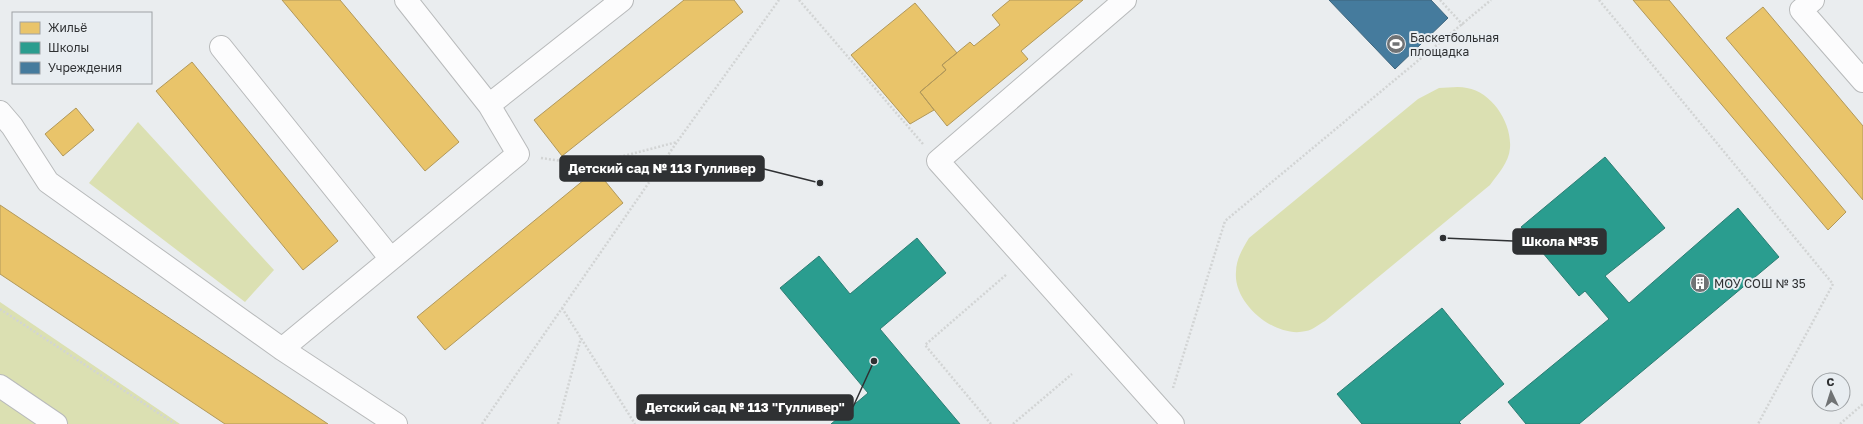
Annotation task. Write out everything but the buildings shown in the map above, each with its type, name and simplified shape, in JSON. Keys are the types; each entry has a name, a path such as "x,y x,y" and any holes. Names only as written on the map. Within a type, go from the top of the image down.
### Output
{"lane":[{"path":"282,349 518,154 489,105 406,0"},
{"path":"489,105 622,0"},
{"path":"1125,0 938,161 1169,419"},
{"path":"1813,0 1801,10 1863,80"},
{"path":"221,47 391,259"},
{"path":"0,112 12,126 48,182 282,349 396,424"},
{"path":"0,386 56,424"}],"path":[{"path":"482,424 677,142 779,0"},
{"path":"799,0 938,161"},
{"path":"1440,0 1463,25"},
{"path":"1169,419 1225,221 1463,25 1491,0"},
{"path":"1599,0 1833,284 1758,424"},
{"path":"518,154 589,166 677,142"},
{"path":"991,424 925,345 1025,258"},
{"path":"562,308 635,424"},
{"path":"0,309 175,424"},
{"path":"558,424 581,338"},
{"path":"1013,424 1072,374"},
{"path":"1840,424 1863,404"}],"green space":[{"path":"1460,87 1476,91 1492,102 1504,119 1510,138 1508,158 1503,168 1490,185 1325,321 1314,328 1306,331 1294,332 1282,330 1269,324 1258,316 1241,295 1237,284 1237,263 1249,238 1418,99 1439,88"},
{"path":"138,122 274,270 245,302 89,183"},
{"path":"0,302 180,424 0,424"}],"place":[{"name":"Баскетбольная площадка","path":"1396,44"},
{"name":"Детский сад № 113 Гулливер","path":"820,183"},
{"name":"Школа №35","path":"1443,238"},
{"name":"МОУ СОШ № 35","path":"1700,283"},
{"name":"Детский сад № 113 \"Гулливер\"","path":"874,361"}]}
